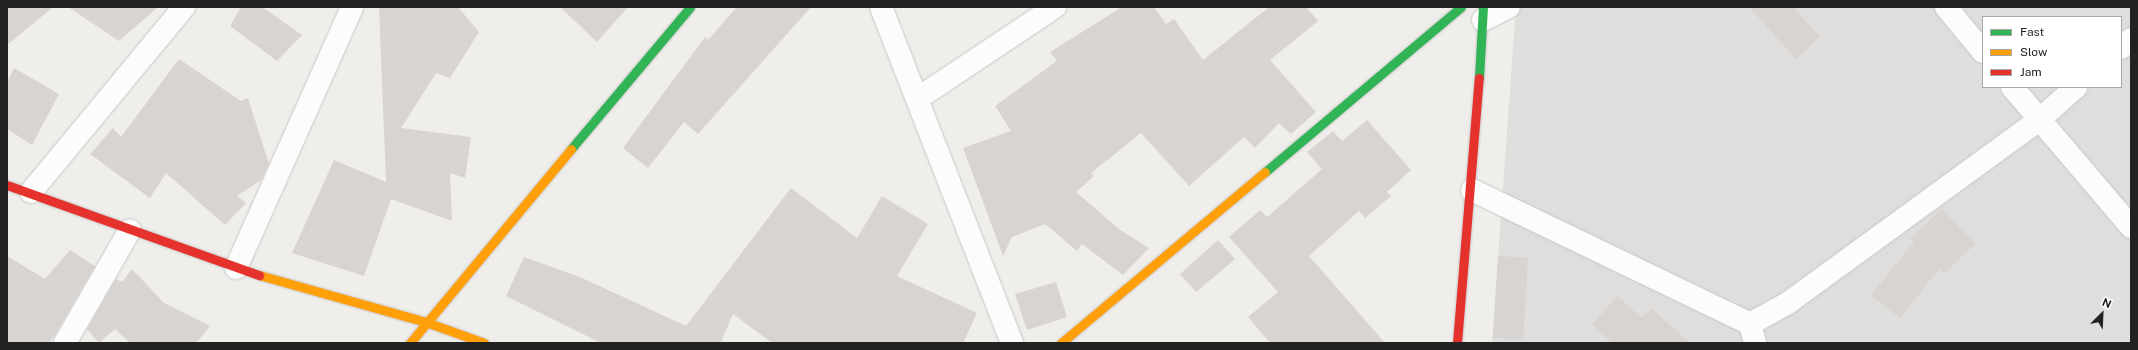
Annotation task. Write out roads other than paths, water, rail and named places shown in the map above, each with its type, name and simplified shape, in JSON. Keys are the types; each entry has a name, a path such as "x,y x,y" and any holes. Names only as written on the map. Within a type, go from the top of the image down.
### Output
{"street":[{"path":"31,192 184,7"},
{"path":"236,268 352,7"},
{"path":"410,343 690,7"},
{"path":"881,7 1012,343"},
{"path":"917,99 1055,7"},
{"path":"1061,343 1461,7"},
{"path":"1455,342 1472,190 1483,14 1509,7"},
{"path":"1946,7 1982,51"},
{"path":"2122,47 2131,39"},
{"path":"2013,88 2131,227"},
{"path":"1472,190 1753,333 1788,303 2039,120 2075,88"},
{"path":"7,184 236,268 426,322 484,343"},
{"path":"65,343 130,230"}]}
